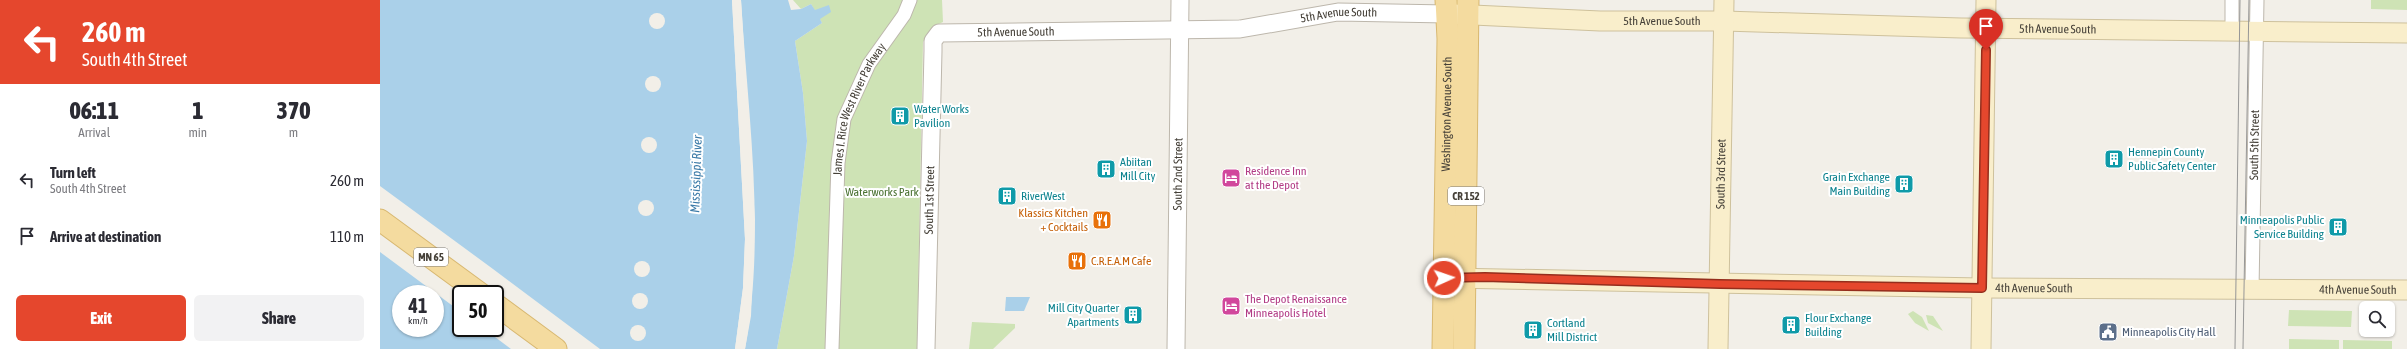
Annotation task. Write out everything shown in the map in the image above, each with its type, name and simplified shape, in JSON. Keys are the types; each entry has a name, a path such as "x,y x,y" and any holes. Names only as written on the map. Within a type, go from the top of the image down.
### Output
{"main road":[{"name":"South 3rd Street","path":"1718,349 1724,0"},
{"path":"1981,349 1987,28 1986,0"},
{"name":"5th Avenue South","path":"1447,7 1468,7 1600,20 1724,21 1987,28 2232,32 2407,33"},
{"name":"Washington Avenue South","path":"1443,349 1447,7"},
{"name":"Washington Avenue South","path":"1464,349 1468,7"},
{"name":"MN 65","path":"380,220 469,285"},
{"name":"4th Avenue South","path":"1444,278 1466,277 1720,284 1982,288 2407,290"},
{"path":"504,311 556,349"}],"street":[{"name":"James I. Rice West River Parkway","path":"832,349 838,163 844,119 869,64 904,15 910,0"},
{"name":"South 2nd Street","path":"1176,349 1181,30 1180,0"},
{"path":"2232,0 2232,32"},
{"name":"South 5th Street","path":"2252,290 2257,0"},
{"name":"5th Avenue South","path":"932,51 934,41 939,33 1240,29 1338,12 1447,7"},
{"name":"South 1st Street","path":"926,349 932,51"}],"green space":[{"name":"Waterworks Park","path":"793,0 942,0 943,22 934,26 923,42 917,349 777,349 794,256 807,141 803,93 795,41 822,23 811,4 801,9"},
{"path":"2371,0 2407,0 2407,10 2371,9"},
{"path":"2289,310 2352,311 2351,327 2288,326"},
{"path":"1913,311 1922,317 1929,331 1915,323 1908,314"},
{"path":"1926,315 1933,316 1943,331 1928,323"},
{"path":"972,322 1015,324 1015,328 993,349 969,349"},
{"path":"2289,339 2339,340 2339,349 2289,349"},
{"path":"2343,340 2392,341 2392,349 2343,349"}],"water":[{"name":"Mississippi River","path":"380,0 732,0 745,239 743,288 735,349 380,349"},
{"path":"741,0 788,0 791,10 801,9 811,4 815,10 829,5 831,12 820,19 822,23 795,41 803,93 807,141 794,256 777,349 745,349 751,306 755,219 754,175"},
{"path":"1006,297 1030,297 1024,311 1005,311"}],"pier":[{"path":"732,0 734,0 747,239 745,288 737,349 735,349 743,288 745,239"},
{"path":"739,0 741,0 755,220 751,316 745,349 743,349 749,316 751,289 753,220"},
{"path":"654,13 660,13 665,18 663,27 660,29 654,29 649,24 649,18"},
{"path":"650,76 656,76 661,81 659,90 656,92 650,92 645,87 645,81"},
{"path":"646,137 652,137 657,142 655,151 652,153 646,153 641,148 641,142"},
{"path":"380,186 600,349 511,349 495,337 504,337 504,285 452,285 452,305 444,299 444,285 425,285 380,252"},
{"path":"643,200 649,200 654,205 652,214 649,216 643,216 638,211 638,205"},
{"path":"639,261 645,261 650,266 648,275 645,277 639,277 634,272 634,266"},
{"path":"637,293 643,293 648,298 646,307 643,309 637,309 632,304 632,298"},
{"path":"635,325 641,325 646,330 644,339 641,341 635,341 630,336 630,330"}],"tram line":[{"path":"2235,349 2240,0"},
{"path":"2243,349 2249,0"}],"place":[{"name":"Water Works Pavilion","path":"900,116"},
{"name":"Hennepin County Public Safety Center","path":"2114,159"},
{"name":"Abiitan Mill City","path":"1106,169"},
{"name":"Residence Inn at the Depot","path":"1231,178"},
{"name":"Grain Exchange Main Building","path":"1904,184"},
{"name":"RiverWest","path":"1007,196"},
{"name":"Klassics Kitchen + Cocktails","path":"1102,220"},
{"name":"Minneapolis Public Service Building","path":"2338,227"},
{"name":"C.R.E.A.M Cafe","path":"1077,261"},
{"name":"The Depot Renaissance Minneapolis Hotel","path":"1231,306"},
{"name":"Mill City Quarter Apartments","path":"1133,315"},
{"name":"Flour Exchange Building","path":"1791,325"},
{"name":"Cortland Mill District","path":"1533,330"},
{"name":"Minneapolis City Hall","path":"2108,332"}],"route":[{"path":"1444,278 1485,277 1720,284 1982,288 1986,50"}]}
